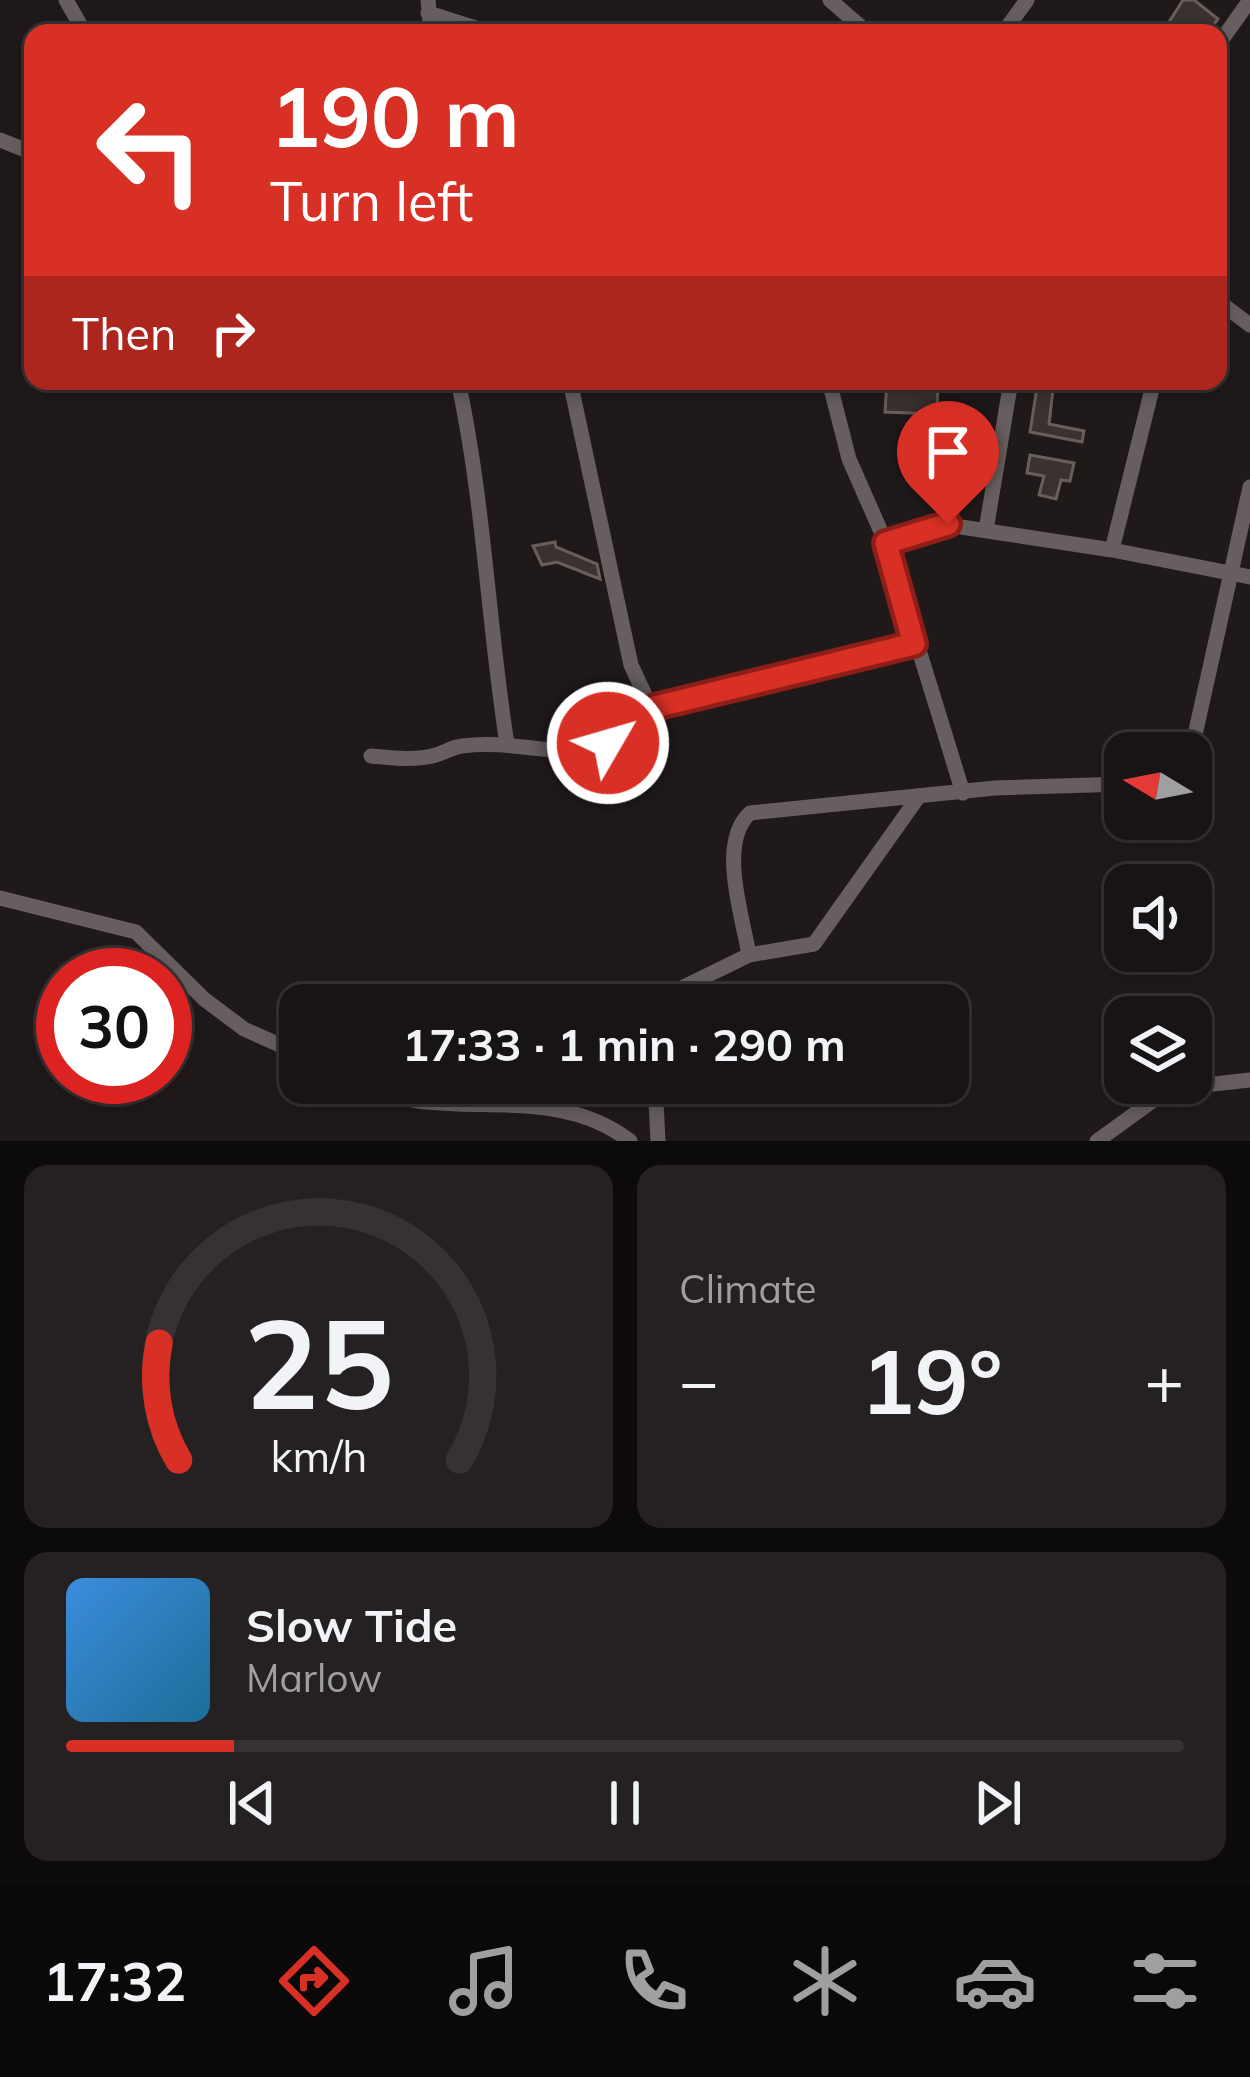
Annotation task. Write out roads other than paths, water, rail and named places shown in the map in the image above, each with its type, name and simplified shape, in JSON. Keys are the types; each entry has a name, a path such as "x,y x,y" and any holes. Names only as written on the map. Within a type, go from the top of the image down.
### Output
{"street":[{"path":"830,0 858,24"},
{"path":"1227,32 1250,0"},
{"path":"428,7 469,24"},
{"path":"460,390 477,473 482,570 507,745"},
{"path":"572,390 632,665 651,708"},
{"path":"832,390 849,459 886,543 963,793"},
{"path":"986,530 1009,390"},
{"path":"1112,550 1152,390"},
{"path":"1197,732 1242,575 1250,487"},
{"path":"886,543 948,524 1242,575"},
{"path":"371,756 411,759 458,746 507,745 576,754 632,730 651,708 914,644"},
{"path":"749,955 735,858 742,820 759,811 1104,785"},
{"path":"690,984 749,955 814,944 919,796"},
{"path":"0,898 136,932 204,999 244,1029 279,1045"},
{"path":"1097,1141 1169,1089 1250,1080"},
{"path":"512,1104 584,1113 630,1141"},
{"path":"656,1104 658,1141"}]}
